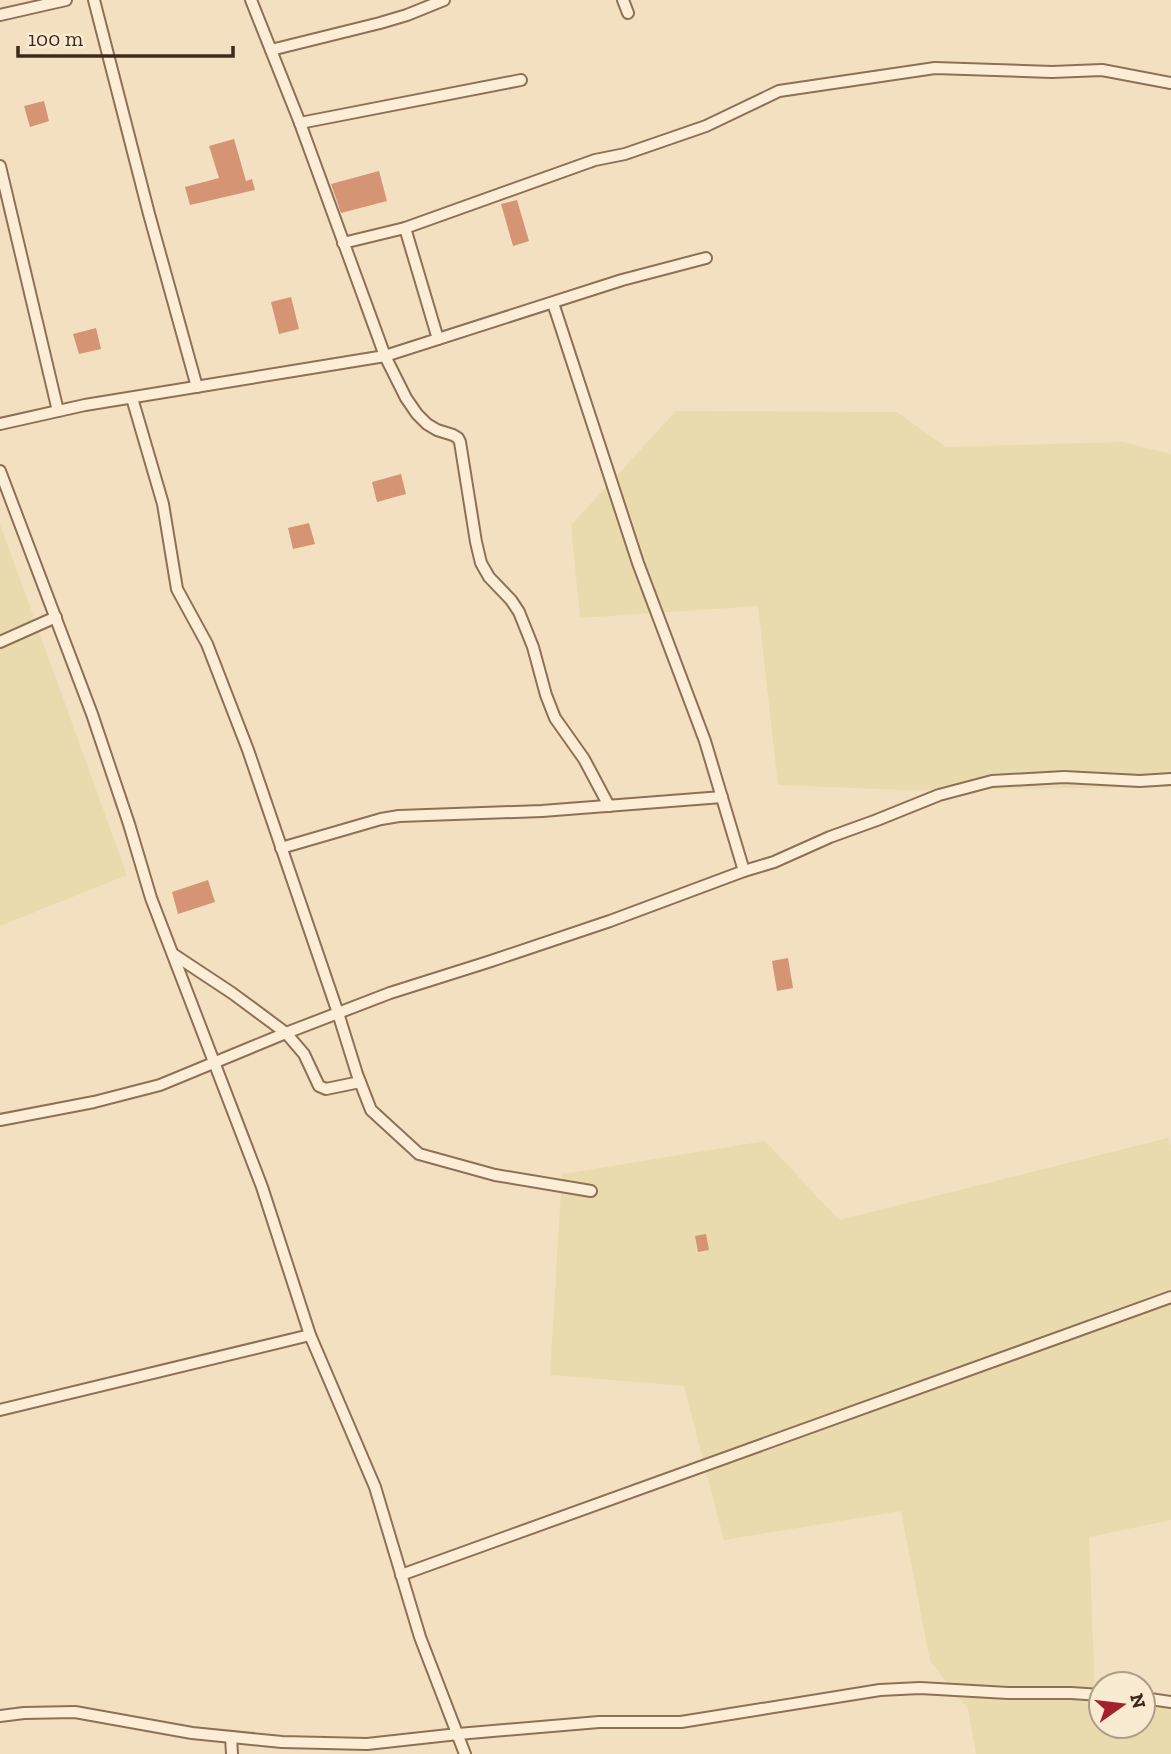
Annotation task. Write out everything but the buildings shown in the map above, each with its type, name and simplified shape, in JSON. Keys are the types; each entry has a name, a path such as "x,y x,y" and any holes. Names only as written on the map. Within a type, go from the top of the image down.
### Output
{"street":[{"path":"0,15 66,0"},
{"path":"94,0 197,387"},
{"path":"251,0 300,123 385,356 416,414 427,424 453,435 460,442 481,563 489,577 519,612 555,718 584,759 609,806"},
{"path":"271,50 380,23 444,0"},
{"path":"623,0 628,13"},
{"path":"343,243 405,228 595,160 625,154 706,126 779,91 935,68 1052,72 1102,70 1171,83"},
{"path":"300,123 521,80"},
{"path":"0,166 58,411"},
{"path":"405,228 438,339"},
{"path":"0,424 58,411 385,356 622,280 706,258"},
{"path":"553,303 638,563 705,741 744,871"},
{"path":"132,398 163,504 177,589 212,656 248,750 371,1110 419,1154 495,1175 592,1191"},
{"path":"0,471 104,747 151,898 262,1187 310,1335 375,1487 420,1637 466,1754"},
{"path":"0,642 56,617"},
{"path":"0,1120 93,1102 160,1085 390,993 610,921 774,862 830,836 939,795 992,781 1064,777 1140,781 1171,779"},
{"path":"281,848 398,816 542,811 722,797"},
{"path":"173,954 232,993 285,1033 303,1054 319,1086 326,1088 360,1082"},
{"path":"401,1575 1171,1297"},
{"path":"0,1410 310,1335"},
{"path":"0,1716 75,1712 192,1733 282,1742 367,1744 599,1722 681,1722 880,1690 920,1688 1087,1694"},
{"path":"231,1737 232,1754"}],"shaded area":[{"path":"676,411 897,412 946,447 1123,442 1171,454 1171,787 907,790 778,785 758,606 580,618 571,525"},
{"path":"0,524 127,875 0,926"},
{"path":"1168,1138 1171,1146 1171,1520 1089,1537 1094,1670 1087,1670 1087,1740 1157,1740 1157,1702 1171,1704 1171,1754 976,1754 968,1709 930,1661 901,1511 724,1540 684,1386 550,1375 562,1174 765,1141 839,1220"}]}
